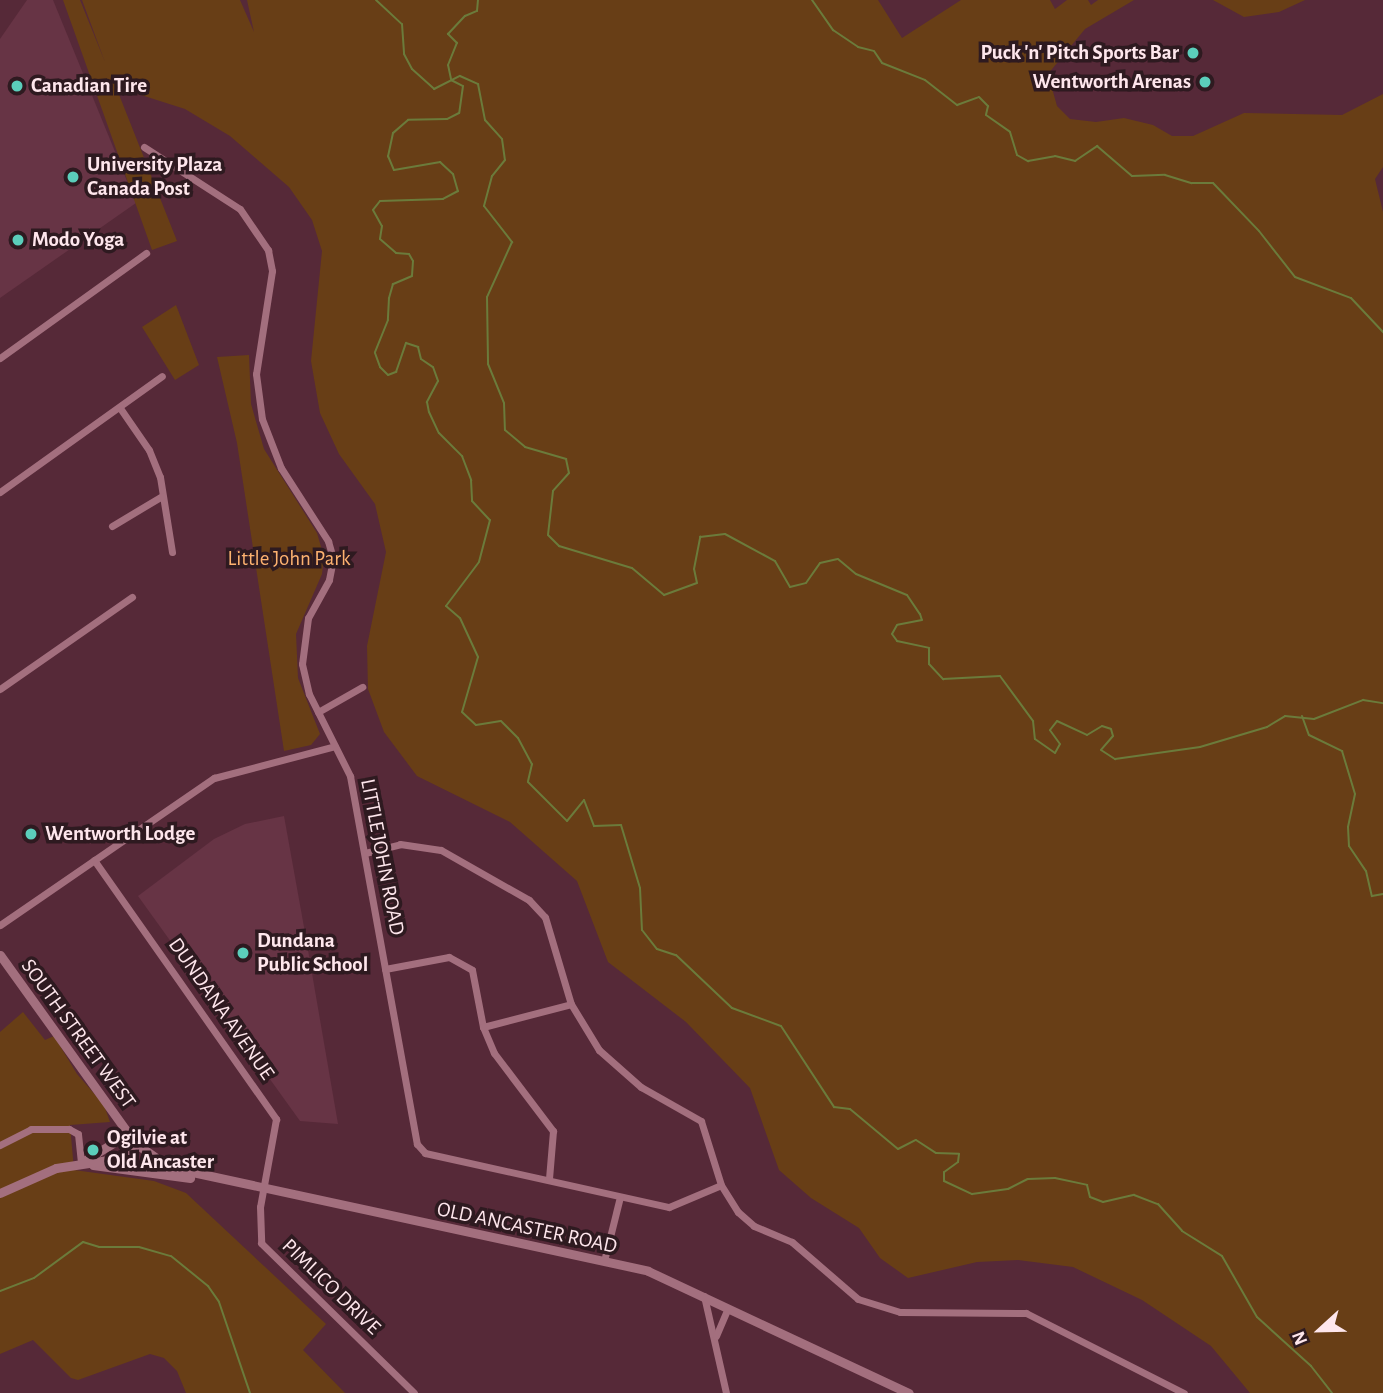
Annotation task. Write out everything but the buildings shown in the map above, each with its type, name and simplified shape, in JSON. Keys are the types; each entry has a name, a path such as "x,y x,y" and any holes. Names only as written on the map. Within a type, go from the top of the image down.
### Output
{"street":[{"name":"LITTLE JOHN ROAD","path":"144,147 159,160 207,184 240,209 268,250 272,271 256,374 262,419 281,468 328,541 333,559 329,580 308,618 302,649 304,678 350,776 418,1144 425,1153 670,1207 721,1185"},
{"path":"153,170 159,160"},
{"path":"0,358 146,253"},
{"path":"0,492 162,376"},
{"path":"120,408 149,450 162,496 172,552"},
{"path":"112,526 162,496"},
{"path":"0,689 132,597"},
{"path":"318,712 362,687"},
{"path":"0,925 214,778 335,746"},
{"path":"365,853 400,844 420,845 441,850 511,886 545,917 571,1004 584,1029 618,1070 701,1121 721,1185 738,1212 754,1226 792,1242 858,1299 900,1312 1003,1311 1033,1315 1184,1393"},
{"name":"DUNDANA AVENUE","path":"94,860 270,1108 276,1127 264,1191"},
{"name":"SOUTH STREET WEST","path":"0,955 132,1138"},
{"path":"385,969 459,958 472,970 484,1027 509,1075 554,1130 550,1179"},
{"path":"484,1027 571,1004"},
{"path":"0,1145 31,1129 69,1129 78,1134 81,1163"},
{"path":"81,1163 132,1138"},
{"path":"0,1193 39,1174 81,1163 121,1158 132,1138"},
{"name":"OLD ANCASTER ROAD","path":"132,1138 169,1167 208,1179 648,1271 909,1393"},
{"path":"81,1163 208,1179"},
{"name":"PIMLICO DRIVE","path":"264,1191 258,1228 261,1243 414,1393"},
{"path":"604,1261 620,1197"},
{"path":"704,1295 716,1335 726,1393"},
{"path":"716,1335 729,1308"}],"shaded area":[{"path":"27,0 53,0 136,203 0,298 0,39"},
{"name":"Dundana Public School","path":"284,816 338,1124 300,1121 138,896 214,839 245,824"}],"green space":[{"path":"63,0 80,0 105,62 82,0 240,0 254,32 247,0 878,0 902,38 961,0 1050,0 1055,9 1067,0 1088,0 1091,5 1098,0 1134,0 1085,29 1048,74 1057,106 1070,119 1096,122 1124,118 1153,125 1172,136 1193,136 1244,113 1342,115 1383,94 1383,167 1375,179 1383,212 1383,1393 1250,1393 1211,1346 1142,1300 1073,1267 1018,1260 977,1262 908,1278 880,1258 859,1228 811,1198 779,1170 750,1088 686,1022 608,962 577,881 510,822 417,776 384,732 368,689 367,646 386,552 375,504 339,454 320,413 311,361 322,251 312,220 289,187 230,136 185,109 116,87 177,241 152,250"},
{"path":"1213,0 1305,0 1279,12 1244,17"},
{"path":"176,305 199,365 175,380 142,327"},
{"name":"Little John Park","path":"249,355 251,404 264,449 317,533 324,557 322,574 296,634 298,678 320,734 311,745 284,751 237,443 217,357"},
{"path":"23,1012 45,1040 54,1036 77,1074 104,1105 110,1122 70,1125 74,1170 154,1181 186,1193 326,1324 303,1350 345,1393 186,1393 177,1371 164,1358 150,1354 78,1380 71,1378 33,1340 0,1354 0,1032"}],"waterway":[{"path":"376,0 402,24 404,54 412,69 434,89 460,76 478,84 485,120 502,139 505,160 492,176 484,206 512,242 487,297 488,364 504,403 505,430 525,447 566,459 569,473 553,491 548,535 559,546 632,568 664,595 697,583 694,569 700,537 725,534 775,561 790,587 806,583 820,563 838,559 856,574 907,595 922,620 897,625 892,634 897,641 929,648 929,664 943,679 1000,676 1033,721 1035,739 1055,753 1060,744 1050,730 1057,721 1087,735 1102,726 1111,729 1113,736 1101,750 1115,759 1200,747 1267,727 1285,716 1314,719 1363,700 1383,703"},
{"path":"451,79 448,65 457,43 448,34 465,16 477,11 478,0"},
{"path":"812,0 833,30 858,47 874,51 882,63 925,80 957,105 979,97 988,106 986,115 1010,132 1017,155 1028,161 1055,156 1075,161 1097,146 1132,176 1165,175 1192,183 1213,183 1259,231 1295,277 1351,298 1383,332"},
{"path":"451,80 463,86 459,113 447,119 408,120 393,133 388,156 394,170 440,162 453,174 458,191 443,199 380,201 373,210 382,226 380,239 396,253 409,254 413,261 412,276 393,284 388,320 375,353 380,367 388,375 396,372 406,343 418,347 421,359 433,367 438,381 427,402 429,412 439,433 462,456 471,480 472,501 490,520 479,562 446,606 460,618 478,657 462,712 476,725 501,721 518,738 532,764 528,782 567,821 584,800 594,826 621,825 640,888 642,930 657,949 676,955 732,1008 781,1026 834,1107 850,1109 898,1149 916,1140 936,1153 959,1154 958,1162 944,1172 944,1181 972,1194 1008,1189 1028,1179 1055,1178 1087,1185 1090,1197 1103,1202 1134,1195 1158,1204 1182,1231 1222,1256 1257,1317 1311,1366 1332,1393"},
{"path":"1302,716 1309,735 1342,751 1355,794 1348,827 1349,846 1366,871 1372,896 1383,894"},
{"path":"0,1291 34,1278 83,1242 99,1247 139,1247 171,1256 208,1286 219,1302 250,1393"}],"place":[{"name":"Puck 'n' Pitch Sports Bar","path":"1193,53"},
{"name":"Wentworth Arenas","path":"1205,82"},
{"name":"Canadian Tire","path":"17,86"},
{"name":"University Plaza Canada Post","path":"73,177"},
{"name":"Modo Yoga","path":"18,240"},
{"name":"Wentworth Lodge","path":"31,834"},
{"name":"Dundana Public School","path":"243,953"},
{"name":"Ogilvie at Old Ancaster","path":"93,1150"}]}
